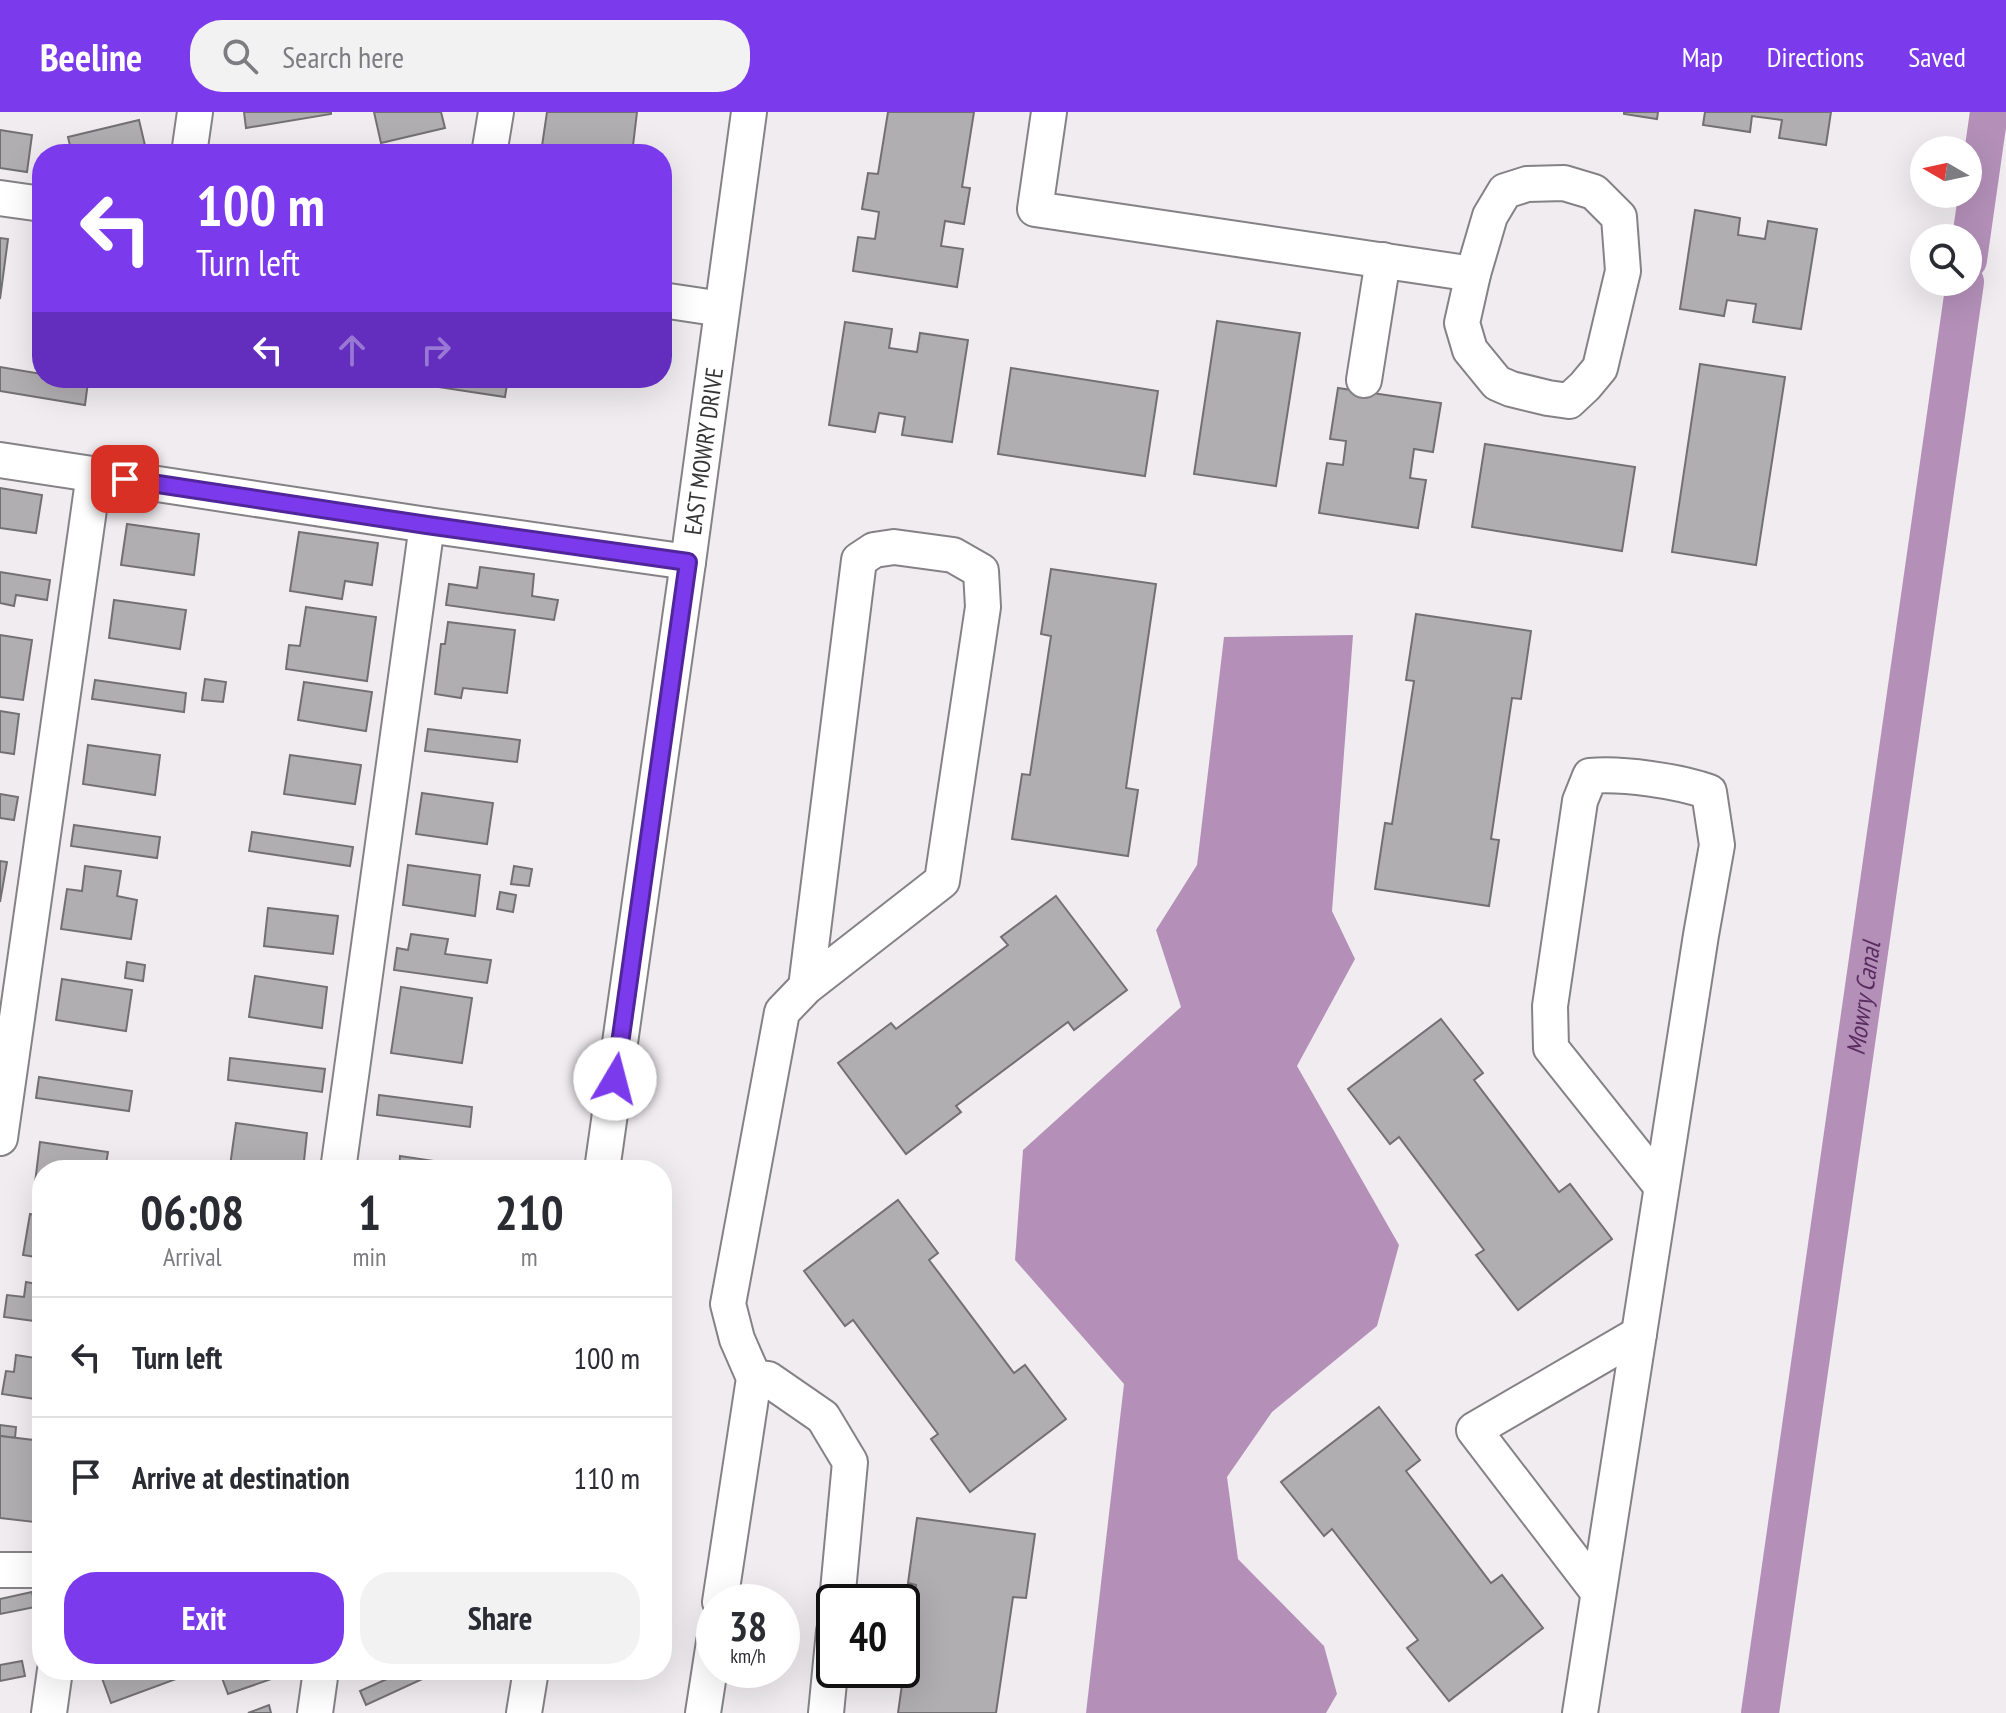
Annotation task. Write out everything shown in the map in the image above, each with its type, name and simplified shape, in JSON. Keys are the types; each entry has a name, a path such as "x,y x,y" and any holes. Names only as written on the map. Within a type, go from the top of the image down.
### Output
{"street":[{"path":"190,144 195,112"},
{"path":"491,144 496,112"},
{"name":"EAST MOWRY DRIVE","path":"603,1160 749,112"},
{"path":"1049,112 1035,209 1473,274"},
{"path":"1564,183 1594,192 1619,217 1623,271 1600,368 1569,401 1511,389 1497,383 1470,350 1462,323 1473,274 1490,216 1505,191 1527,184 1564,183"},
{"path":"0,198 32,203"},
{"path":"1364,380 1383,260"},
{"path":"672,302 722,309"},
{"path":"0,460 688,562"},
{"path":"0,1138 94,474"},
{"path":"339,1160 427,525"},
{"path":"723,1584 754,1378 737,1339 728,1304 782,1012 806,987 942,881 983,607 981,571 953,555 894,547 874,550 859,560 806,987"},
{"path":"1580,1713 1717,845 1709,792 1675,783 1606,774 1590,776 1580,801 1552,990 1551,1048 1661,1186"},
{"path":"1598,1592 1474,1430 1639,1334"},
{"path":"754,1378 768,1379 823,1417 850,1462 839,1584"},
{"path":"0,1570 32,1570"},
{"path":"49,1713 54,1680"},
{"path":"315,1713 320,1680"},
{"path":"524,1713 529,1680"},
{"path":"703,1713 707,1688"},
{"path":"826,1713 828,1688"}],"shaded area":[{"path":"1353,635 1332,911 1355,959 1297,1066 1399,1245 1377,1326 1272,1412 1227,1477 1238,1559 1324,1646 1337,1694 1326,1713 1086,1713 1124,1384 1015,1260 1023,1150 1181,1007 1156,930 1197,865 1224,637"}],"building":[{"path":"244,112 331,112 331,114 246,128"},
{"path":"374,112 441,112 445,128 381,143"},
{"path":"547,112 637,112 633,144 542,144"},
{"path":"888,112 974,112 962,187 970,188 964,224 945,221 941,246 963,249 957,287 853,271 858,237 875,239 879,212 862,209 868,173 878,174"},
{"path":"1624,112 1658,112 1657,119"},
{"path":"1705,112 1831,112 1826,145 1779,138 1782,120 1752,116 1750,132 1703,125"},
{"path":"139,120 145,144 70,144 68,137"},
{"path":"0,130 32,135 27,172 0,168"},
{"path":"1695,210 1740,218 1738,235 1765,239 1768,221 1817,229 1801,329 1753,322 1756,304 1727,300 1724,316 1680,309"},
{"path":"0,238 8,239 0,299"},
{"path":"1217,321 1300,333 1276,486 1194,474"},
{"path":"845,322 892,329 889,348 917,352 920,333 968,340 952,442 902,435 905,417 879,413 875,432 829,425"},
{"path":"1700,364 1785,377 1756,565 1672,552"},
{"path":"0,367 32,372 32,388 87,388 85,405 0,391"},
{"path":"1011,368 1158,391 1145,476 998,454"},
{"path":"445,388 506,388 505,397"},
{"path":"1338,388 1441,403 1433,452 1414,449 1410,478 1426,480 1418,528 1319,513 1327,463 1343,465 1346,441 1330,439"},
{"path":"1485,444 1635,467 1622,551 1472,527"},
{"path":"0,488 42,495 36,533 0,528"},
{"path":"127,524 199,534 194,575 121,565"},
{"path":"299,532 378,543 372,585 345,581 342,599 290,591"},
{"path":"480,567 534,574 532,596 558,600 554,620 446,605 449,584 477,588"},
{"path":"1051,569 1156,584 1126,788 1138,790 1128,856 1012,839 1022,774 1030,775 1051,636 1041,634"},
{"path":"0,572 50,580 47,600 16,595 14,606 0,603"},
{"path":"114,600 186,610 180,649 109,638"},
{"path":"306,607 376,617 367,681 286,669 289,645 300,646"},
{"path":"1416,614 1531,631 1521,699 1512,698 1491,839 1499,840 1489,906 1375,889 1385,823 1392,824 1414,681 1406,680"},
{"path":"448,622 515,630 507,693 463,688 461,698 435,694 441,644 445,644"},
{"path":"0,635 32,640 23,700 0,697"},
{"path":"205,679 226,682 223,702 202,700"},
{"path":"95,680 186,693 184,712 92,699"},
{"path":"304,682 372,692 366,731 298,720"},
{"path":"0,711 19,714 14,754 0,752"},
{"path":"428,729 520,740 517,762 425,751"},
{"path":"88,745 160,755 155,795 83,784"},
{"path":"290,755 361,765 355,804 284,794"},
{"path":"422,793 493,803 487,844 416,834"},
{"path":"0,794 18,797 14,820 0,818"},
{"path":"74,825 160,837 157,858 71,846"},
{"path":"252,832 353,847 350,866 249,851"},
{"path":"0,861 7,862 0,902"},
{"path":"408,865 480,875 475,916 403,905"},
{"path":"85,866 121,871 117,896 137,900 131,939 61,929 67,889 82,891"},
{"path":"514,866 532,869 529,886 511,884"},
{"path":"500,892 516,895 513,912 497,909"},
{"path":"1056,896 1127,990 1074,1030 1068,1022 956,1106 961,1112 906,1154 838,1063 891,1023 896,1029 1008,945 1001,937"},
{"path":"268,908 338,916 333,954 264,946"},
{"path":"411,934 448,939 445,954 491,960 487,983 394,970 397,948 408,950"},
{"path":"127,962 145,965 143,981 125,978"},
{"path":"255,976 327,987 322,1028 249,1017"},
{"path":"62,979 132,990 126,1031 56,1020"},
{"path":"401,987 472,998 462,1063 391,1053"},
{"path":"1441,1019 1483,1073 1474,1080 1559,1192 1570,1184 1612,1239 1518,1310 1476,1255 1484,1250 1399,1137 1390,1144 1348,1089"},
{"path":"230,1058 325,1069 322,1092 228,1080"},
{"path":"39,1077 132,1091 129,1111 36,1098"},
{"path":"379,1095 472,1107 470,1127 377,1115"},
{"path":"236,1123 307,1133 304,1160 231,1160"},
{"path":"40,1142 108,1152 107,1160 38,1160"},
{"path":"400,1156 427,1160 400,1160"},
{"path":"898,1200 938,1253 929,1260 1014,1373 1025,1365 1066,1419 970,1492 931,1439 938,1434 853,1320 845,1326 804,1271"},
{"path":"30,1214 32,1214 32,1256 23,1255"},
{"path":"26,1282 32,1283 32,1321 4,1317 7,1295 24,1297"},
{"path":"16,1355 32,1357 32,1398 2,1394 6,1371 14,1372"},
{"path":"1379,1407 1420,1460 1406,1471 1491,1583 1502,1575 1543,1628 1449,1701 1407,1648 1418,1640 1332,1529 1324,1536 1281,1482"},
{"path":"0,1425 16,1427 15,1438 0,1436"},
{"path":"0,1436 32,1440 32,1522 0,1518"},
{"path":"917,1518 1035,1534 1026,1598 1013,1597 996,1713 898,1713 902,1688 920,1688 920,1584 908,1583"},
{"path":"32,1592 32,1608 0,1614 0,1599"},
{"path":"22,1661 25,1676 0,1681 0,1665"},
{"path":"103,1680 173,1680 111,1703"},
{"path":"223,1680 269,1680 228,1694"},
{"path":"385,1680 420,1680 366,1705 360,1691"},
{"path":"269,1705 271,1713 248,1713"}],"waterway":[{"name":"Mowry Canal","path":"1973,224 1989,112"},
{"name":"Mowry Canal","path":"1760,1713 1963,296"}],"route":[{"path":"125,479 688,562 615,1079"}]}
